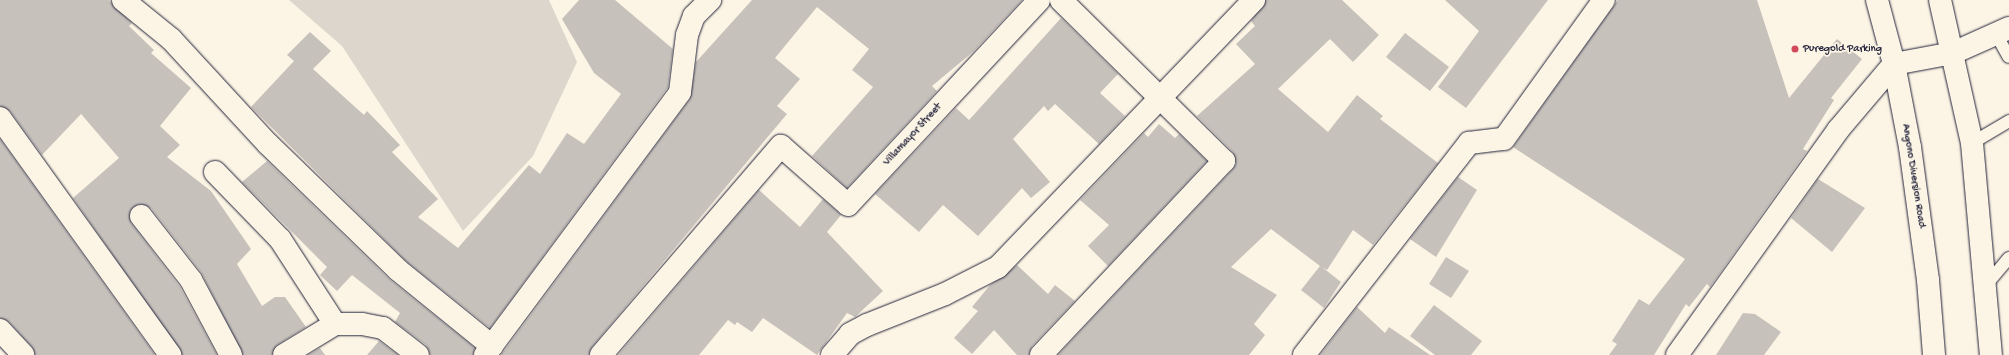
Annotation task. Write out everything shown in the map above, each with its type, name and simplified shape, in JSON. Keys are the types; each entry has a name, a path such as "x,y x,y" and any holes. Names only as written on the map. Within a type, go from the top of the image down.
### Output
{"street":[{"path":"123,0 171,39 268,144 398,270 488,350 680,92 687,35 694,16 710,0"},
{"name":"Villamayor Street","path":"601,355 781,146 848,205 1039,0"},
{"path":"1041,355 1224,161 1061,0"},
{"path":"832,355 850,334 867,325 945,294 998,267 1254,0"},
{"path":"1304,355 1469,143 1504,139 1604,0"},
{"name":"Angono Diversion Road","path":"1877,0 1894,64 1927,272 1934,355"},
{"path":"1940,0 1972,143 1987,284 1991,355"},
{"path":"1677,355 1838,130 1894,64 1953,53 2003,31"},
{"path":"0,118 170,355"},
{"path":"215,172 280,239 335,324"},
{"path":"141,216 191,280 231,355"},
{"path":"284,355 335,324 383,328 418,355"},
{"path":"0,330 23,355"}],"lane":[{"path":"2003,31 2009,57"},
{"path":"1972,143 2009,121"},
{"path":"1987,284 2009,258"}],"shaded area":[{"path":"289,0 549,0 577,62 533,156 463,231 342,46"}],"building":[{"path":"0,0 109,0 132,23 129,26 154,50 151,53 191,88 160,126 180,145 167,157 211,191 251,249 237,264 262,306 275,297 285,297 306,327 277,345 272,355 243,355 201,272 151,208 139,204 130,211 131,223 180,287 217,355 182,355 73,198 119,158 81,114 42,155 10,111 0,106"},
{"path":"579,0 615,0 673,49 668,87 490,328 406,261 251,107 294,61 287,55 310,32 331,51 313,69 364,115 367,111 400,145 392,152 438,199 418,217 458,248 529,165 540,174 567,133 584,144 621,94 594,73 562,19"},
{"path":"752,0 1022,0 974,51 932,86 937,91 847,188 812,156 873,87 852,70 869,49 817,7 775,58 800,79 777,106 787,114 592,347 589,355 501,355 690,99 696,62"},
{"path":"1266,0 1342,0 1379,35 1353,62 1330,39 1278,89 1328,132 1357,95 1383,116 1380,119 1438,163 1373,245 1353,230 1327,270 1322,267 1341,282 1324,308 1301,290 1320,266 1271,229 1231,267 1277,295 1254,324 1265,335 1249,355 1058,355 1233,169 1236,164 1233,152 1197,116 1255,64 1236,44 1255,26 1251,21"},
{"path":"1445,0 1548,0 1466,108 1438,87 1479,31"},
{"path":"1618,0 1757,0 1789,98 1837,39 1862,59 1831,98 1834,100 1803,149 1807,151 1710,287 1707,284 1689,307 1686,304 1654,355 1609,355 1617,344 1612,341 1639,299 1649,305 1685,259 1513,147"},
{"path":"1061,18 1118,74 1100,93 1125,116 1099,144 1055,104 1048,111 1044,106 1013,139 1050,182 1031,198 1022,188 978,236 943,205 919,232 875,194 956,108 969,120"},
{"path":"1405,33 1449,67 1430,91 1386,57"},
{"path":"1159,124 1175,138 1179,134 1207,161 1108,266 1088,246 1109,225 1080,200 1144,133 1148,137"},
{"path":"0,139 155,355 35,355 32,347 9,322 0,318"},
{"path":"267,161 389,279 475,348 473,355 430,355 426,345 395,322 400,313 352,275 337,291 320,275 327,267 242,182"},
{"path":"1458,177 1477,190 1436,257 1410,239"},
{"path":"1818,179 1865,208 1832,252 1791,218"},
{"path":"759,190 800,227 823,199 841,215 827,232 883,291 855,317 847,313 817,355 763,318 752,332 737,322 735,325 728,320 699,355 618,355"},
{"path":"1446,257 1469,271 1451,298 1429,284"},
{"path":"1017,265 1048,294 1055,285 1075,301 1032,346 1029,355 1017,355 994,330 972,354 954,338 978,311 972,307 990,285"},
{"path":"1434,305 1482,341 1471,355 1435,355 1410,336"},
{"path":"1357,307 1385,333 1389,327 1430,355 1320,355"},
{"path":"1743,313 1755,314 1781,332 1764,355 1716,355"},
{"path":"379,341 398,355 367,355"},
{"path":"320,348 325,355 308,355"}],"place":[{"name":"Puregold Parking","path":"1795,49"}]}
